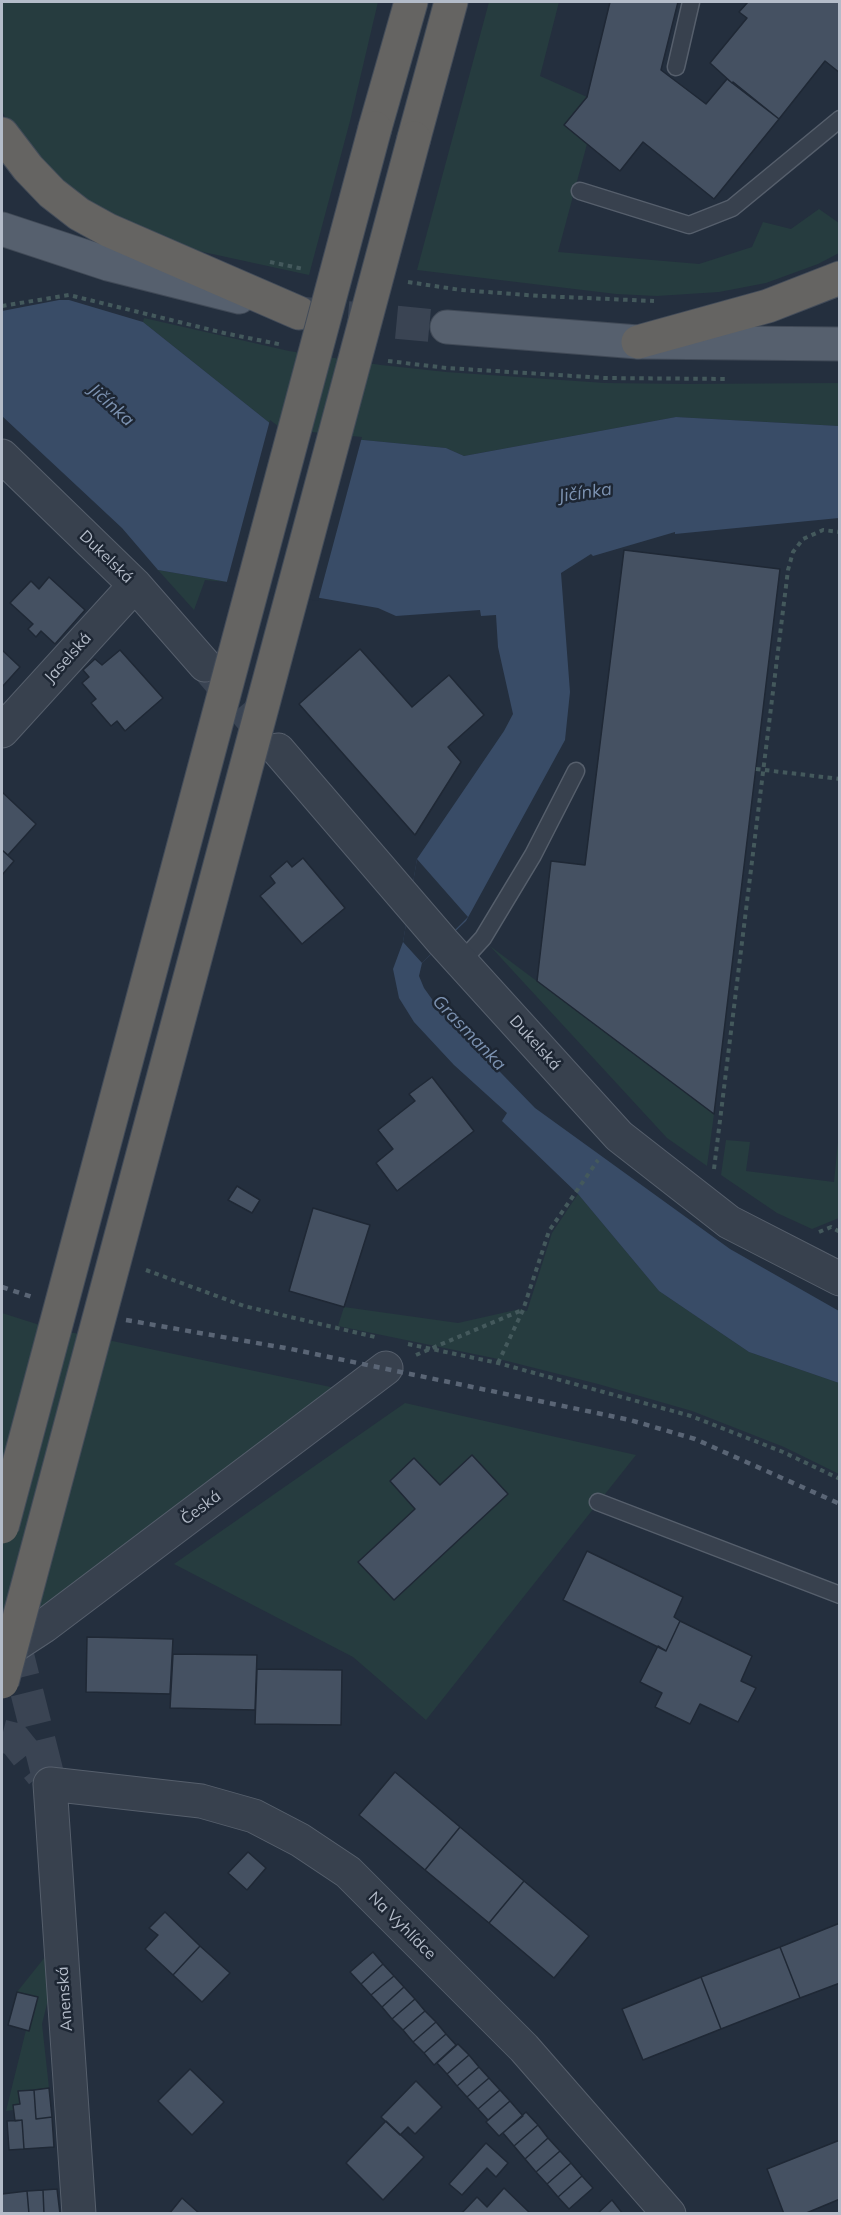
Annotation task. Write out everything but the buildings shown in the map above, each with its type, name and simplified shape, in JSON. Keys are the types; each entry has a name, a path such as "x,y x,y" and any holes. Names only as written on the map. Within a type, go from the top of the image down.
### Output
{"highway":[{"path":"2,1527 375,128 411,2"},
{"path":"2,1683 451,2"},
{"path":"2,134 28,168 52,193 79,214 108,230 299,313"},
{"path":"638,342 768,306 840,278"}],"main road":[{"path":"2,230 108,264 299,313"},
{"path":"447,327 638,342 840,344"}],"street":[{"name":"Dukelská","path":"2,456 135,585 205,665"},
{"name":"Jaselská","path":"2,731 135,585"},
{"name":"Dukelská","path":"278,750 452,952 619,1136 729,1222 840,1279"},
{"name":"Česká","path":"15,1645 44,1626 385,1354"},
{"name":"Anenská","path":"50,1784 79,2214"},
{"name":"Na Vyhlídce","path":"50,1784 201,1800 254,1816 300,1840 348,1872 524,2048 669,2214"}],"lane":[{"path":"676,67 691,2"},
{"path":"580,191 688,225 732,208 840,119"},
{"path":"452,952 483,938 533,855 576,771"},
{"path":"598,1503 840,1595"}],"path":[{"path":"404,281 461,290 660,302"},
{"path":"2,306 69,295 224,333 290,346"},
{"path":"705,1170 713,1175 788,570 793,552 803,539 823,530 840,532"},
{"path":"756,769 840,779"},
{"path":"498,1363 523,1310 549,1231 602,1155"},
{"path":"812,1234 831,1227 840,1232"},
{"path":"140,1267 244,1306 385,1354 431,1349 523,1310"},
{"path":"407,1344 498,1363 691,1416 783,1452 840,1479"}],"green space":[{"path":"2,2 378,2 350,121 309,275 194,250 108,214 68,188 6,119 2,111"},
{"path":"489,2 559,2 540,76 587,97 564,125 587,144 558,252 699,264 752,247 763,222 791,229 819,209 839,223 839,253 818,264 766,283 719,292 657,296 616,294 417,270"},
{"path":"144,318 289,351 446,372 605,383 839,383 839,426 676,417 464,456 446,448 281,432 143,322"},
{"path":"158,570 227,582 205,580 194,610"},
{"path":"490,946 714,1114 707,1166 667,1138"},
{"path":"839,1132 839,1218 812,1229 777,1213 721,1175 726,1140 750,1142 746,1171 834,1182"},
{"path":"578,1194 659,1291 749,1352 839,1383 839,1474 784,1447 692,1411 503,1360 338,1326 344,1307 458,1323 520,1309 527,1311 552,1233"},
{"path":"2,1313 46,1327 340,1389 2,1641"},
{"path":"405,1403 636,1455 426,1720 353,1657 174,1564"},
{"path":"45,1957 48,2000 42,2024 49,2088 19,2091 20,2104 13,2105 14,2110 6,2111 26,2030 37,1997 17,1992"}],"water":[{"name":"Jičínka","path":"69,300 143,322 281,432 446,448 464,456 676,417 839,426 839,518 675,534 675,532 593,556 591,554 561,573 570,692 565,740 466,921 422,963 419,976 424,988 439,1009 535,1108 730,1249 839,1311 839,1383 749,1352 659,1291 578,1194 502,1121 507,1113 454,1065 414,1022 399,998 393,969 403,942 417,859 504,731 513,714 498,647 496,615 481,616 480,610 396,616 378,608 158,570 122,528 2,416 2,311"}],"pier":[{"path":"270,420 282,429 362,437 318,601 226,585"},
{"path":"417,859 468,917 422,963 403,942"}],"tunnel":[{"path":"299,313 447,327"},
{"path":"209,669 273,744"},
{"path":"15,1645 50,1784"},
{"path":"2,1736 14,1739 42,1774"}],"railway":[{"path":"2,1287 35,1298"},
{"path":"126,1320 291,1349 630,1420 695,1439 840,1504"}],"water label":[{"name":"Grasmanka","path":"469,1033"}]}
